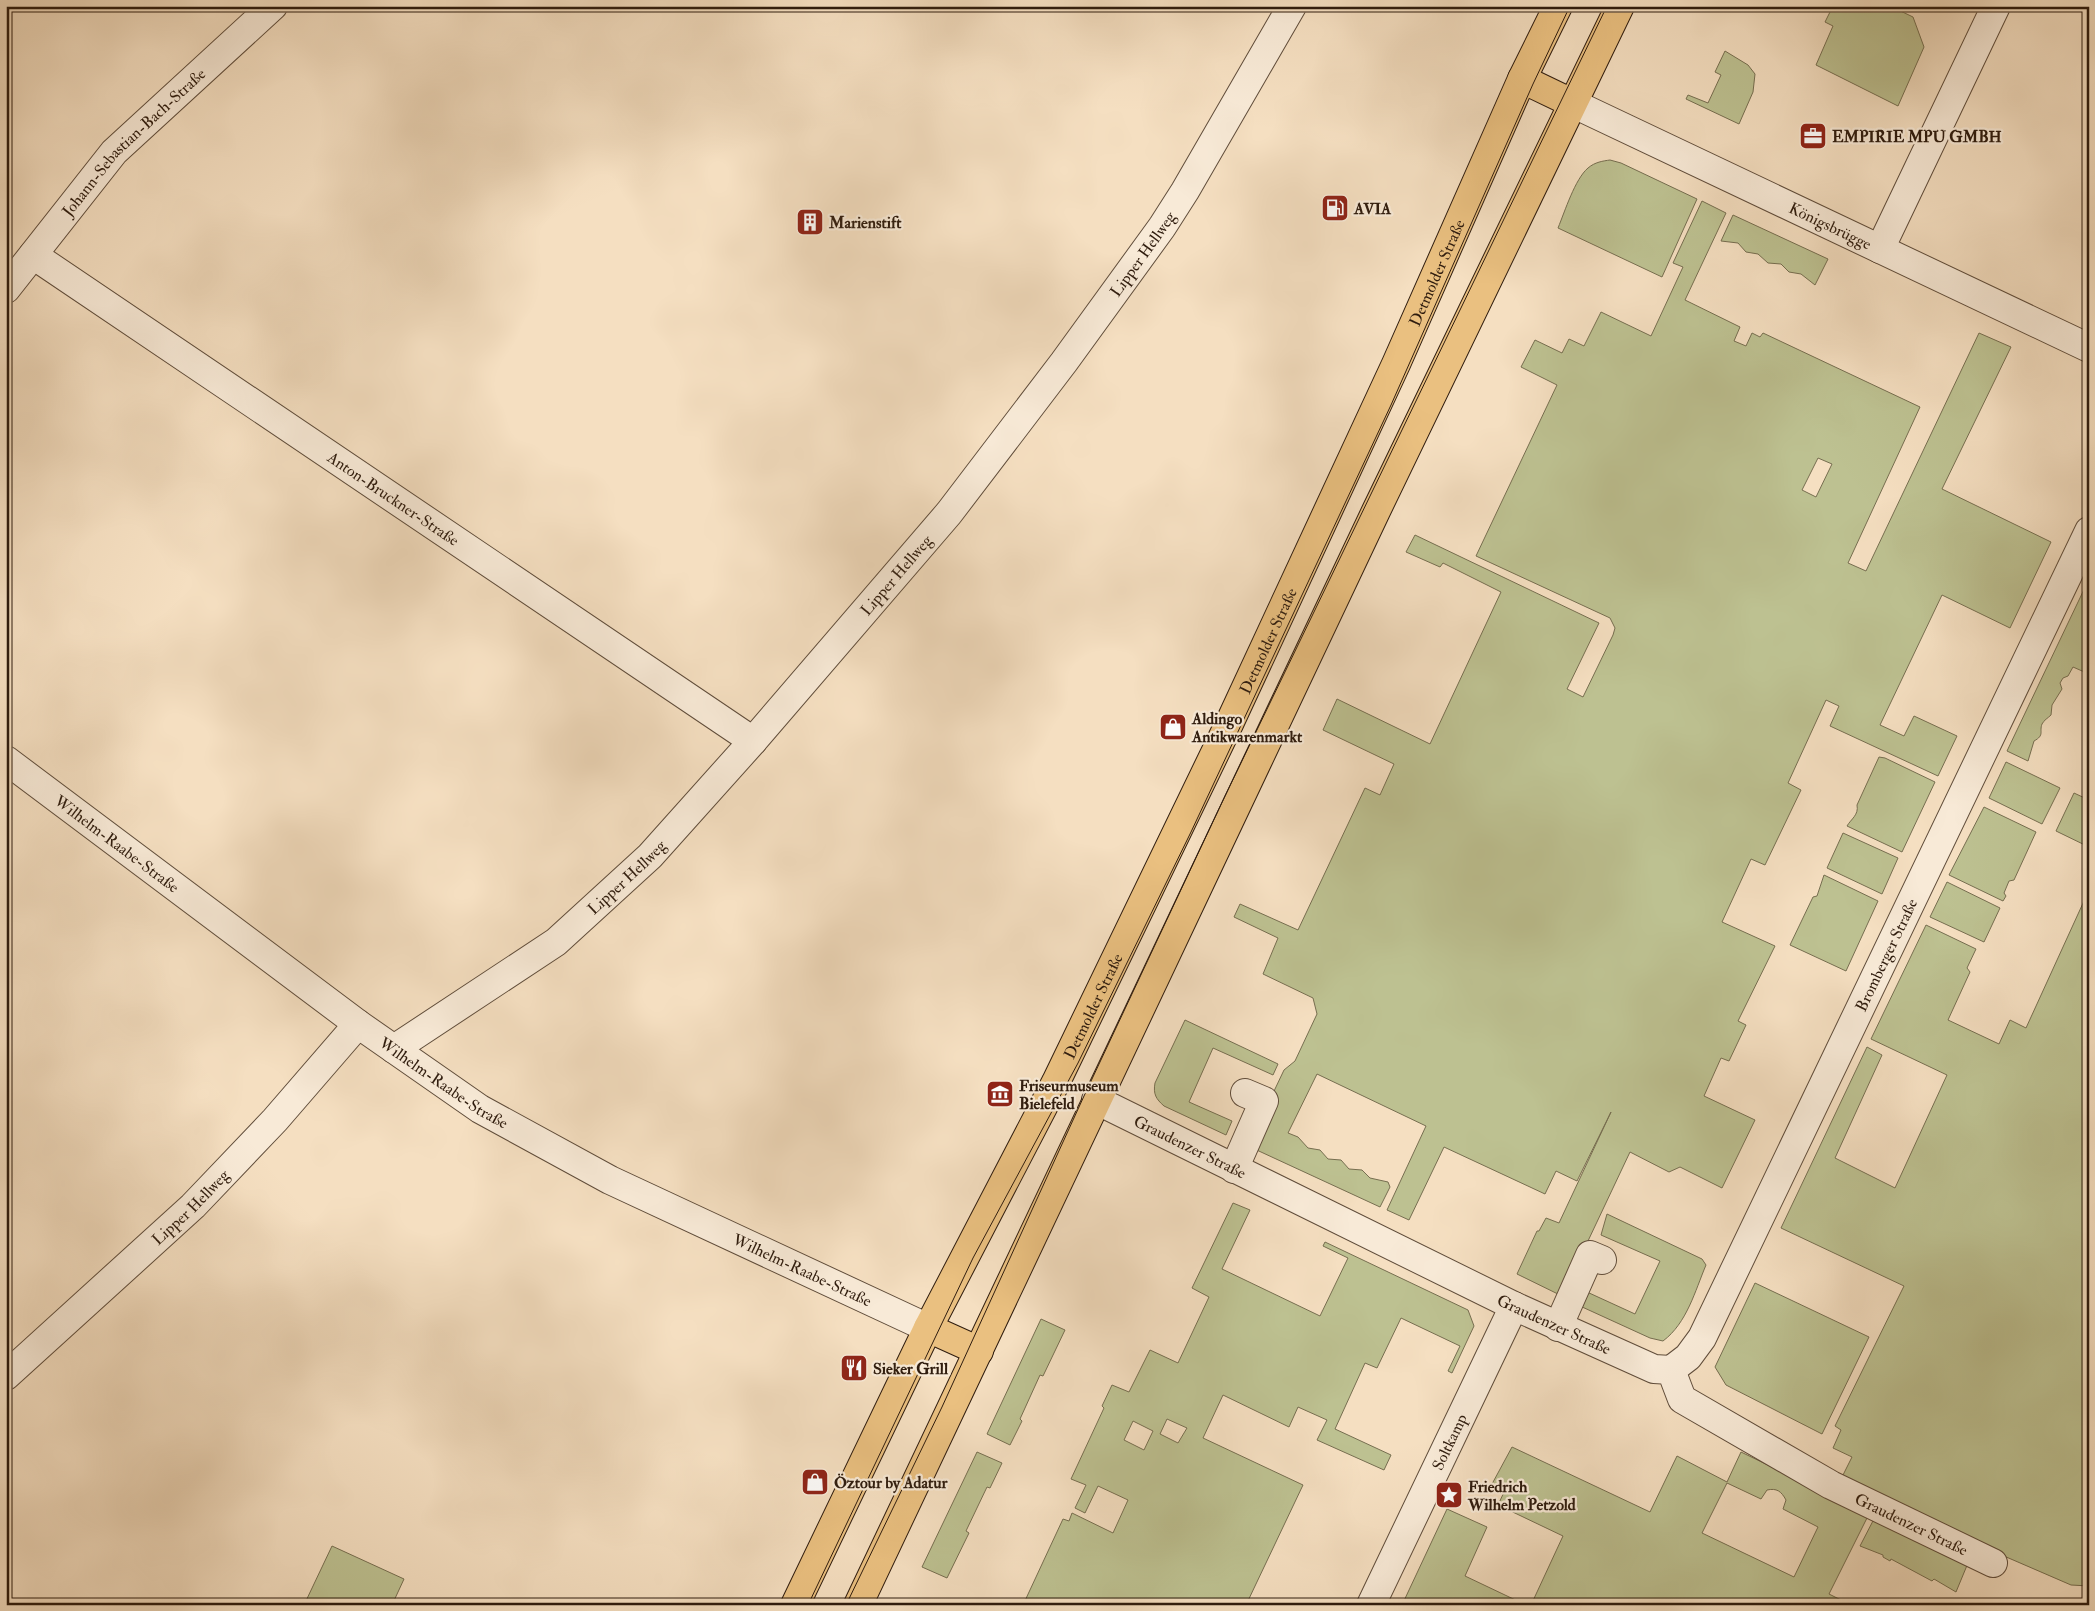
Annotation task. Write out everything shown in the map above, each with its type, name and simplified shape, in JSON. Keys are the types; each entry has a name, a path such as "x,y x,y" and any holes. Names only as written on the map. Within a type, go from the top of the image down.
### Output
{"main road":[{"name":"Detmolder Straße","path":"795,1605 928,1328 1056,1082 1228,724 1396,364 1522,79 1558,6"},
{"path":"858,1605 1096,1100 1620,6"},
{"path":"1522,79 1572,103"},
{"path":"928,1328 979,1351"}],"street":[{"name":"Johann-Sebastian-Bach-Straße","path":"6,289 114,152 273,6"},
{"name":"Lipper Hellweg","path":"394,1049 556,942 650,856 753,741 949,513 1064,362 1162,227 1185,191 1292,6"},
{"path":"1880,249 1996,6"},
{"name":"Königsbrügge","path":"1572,103 2089,348"},
{"name":"Anton-Bruckner-Straße","path":"33,255 753,741"},
{"name":"Bromberger Straße","path":"1670,1370 1688,1357 1702,1338 2089,530"},
{"name":"Wilhelm-Raabe-Straße","path":"6,760 358,1024 480,1109 610,1180 928,1328"},
{"name":"Lipper Hellweg","path":"6,1376 193,1206 275,1120 358,1024"},
{"path":"1234,1169 1264,1101 1245,1093"},
{"name":"Graudenzer Straße","path":"1096,1100 1558,1327 1654,1369 1670,1370 1682,1399 1831,1486 1993,1563"},
{"path":"1558,1327 1590,1255 1602,1260"},
{"name":"Soltkamp","path":"1371,1605 1514,1306"}],"green space":[{"path":"1833,6 1890,6 1913,17 1924,47 1898,106 1816,65 1833,26 1825,22"},
{"path":"1725,51 1748,65 1755,74 1753,92 1739,124 1686,99 1688,95 1708,103 1721,75 1715,72"},
{"path":"1610,160 1621,163 1697,199 1662,277 1558,228 1583,173 1593,164"},
{"path":"1702,201 1726,213 1685,300 1740,327 1734,341 1746,346 1752,333 1760,337 1763,333 1920,407 1848,563 1866,571 1979,333 2011,347 1942,489 2051,542 2010,628 1942,595 1880,725 1904,736 1914,716 1957,736 1938,776 1830,726 1839,706 1826,700 1788,783 1801,790 1765,865 1751,859 1722,922 1775,946 1738,1021 1746,1025 1729,1061 1721,1058 1704,1096 1755,1120 1722,1188 1680,1167 1669,1172 1630,1152 1562,1296 1517,1274 1537,1231 1539,1231 1546,1218 1559,1223 1611,1112 1577,1181 1556,1171 1545,1194 1444,1147 1409,1220 1387,1210 1426,1126 1317,1074 1288,1133 1298,1137 1308,1148 1320,1150 1328,1159 1341,1160 1349,1169 1362,1170 1370,1178 1388,1182 1390,1187 1380,1207 1248,1146 1284,1070 1295,1061 1317,1014 1313,998 1263,974 1278,938 1234,917 1240,904 1298,930 1365,788 1380,795 1394,764 1323,730 1337,699 1430,744 1501,592 1443,563 1440,567 1406,552 1415,535 1599,623 1567,689 1583,697 1613,635 1615,628 1610,618 1476,556 1557,385 1521,367 1535,340 1562,353 1569,339 1584,346 1601,312 1651,336 1683,267 1673,263","holes":["1818,458 1832,464 1816,497 1802,490"]},
{"path":"1733,215 1828,259 1815,285 1801,274 1789,272 1781,264 1768,263 1758,254 1746,252 1738,243 1721,241"},
{"path":"2089,579 2089,674 2073,667 2068,676 2063,678 2060,683 2062,689 2052,705 2051,715 2042,724 2041,735 2034,741 2028,761 2007,751"},
{"path":"1879,757 1885,758 1935,782 1902,852 1847,826 1856,814 1857,805"},
{"path":"2006,762 2060,788 2042,824 1989,798"},
{"path":"2074,793 2089,800 2089,847 2056,831"},
{"path":"1984,807 2036,832 2014,880 2009,881 2003,901 1949,875"},
{"path":"1843,833 1898,858 1882,894 1827,868"},
{"path":"1824,875 1878,901 1846,971 1790,945 1813,897 1817,896"},
{"path":"1947,882 2000,908 1984,942 1930,917"},
{"path":"2089,890 2089,1586 2071,1585 1997,1553 1841,1479 1852,1457 1833,1448 1841,1430 1835,1426 1904,1286 1781,1228 1867,1047 1882,1055 1835,1158 1895,1188 1947,1075 1871,1039 1926,925 1976,949 1967,968 1970,972 1948,1020 1999,1044 2010,1020 2026,1028"},
{"path":"1185,1020 1278,1064 1273,1075 1213,1048 1189,1102 1232,1121 1226,1135 1164,1106 1156,1096 1154,1090 1155,1083"},
{"path":"1233,1203 1250,1210 1222,1269 1320,1316 1348,1258 1323,1246 1325,1242 1468,1310 1474,1326 1452,1373 1448,1371 1460,1346 1401,1318 1377,1368 1365,1363 1335,1429 1391,1455 1384,1470 1317,1440 1327,1420 1298,1407 1289,1427 1223,1395 1203,1438 1303,1485 1246,1605 1023,1605 1063,1519 1069,1521 1072,1513 1113,1533 1128,1500 1098,1486 1085,1513 1075,1508 1086,1485 1071,1479 1104,1408 1102,1406 1112,1385 1129,1392 1150,1350 1178,1363 1209,1297 1192,1288","holes":["1167,1419 1187,1428 1178,1443 1160,1434","1133,1421 1153,1431 1144,1450 1124,1440"]},
{"path":"1607,1214 1702,1259 1706,1265 1684,1316 1671,1334 1663,1341 1650,1338 1580,1306 1587,1292 1635,1314 1660,1261 1601,1235"},
{"path":"1755,1283 1869,1337 1822,1434 1726,1385 1715,1367"},
{"path":"1041,1319 1065,1330 1043,1376 1040,1375 1020,1419 1022,1421 1010,1445 987,1434"},
{"path":"1512,1447 1650,1512 1677,1456 1727,1482 1741,1452 1869,1514 1829,1594 1851,1605 1531,1605 1563,1536 1498,1505 1505,1490 1492,1484","holes":["1727,1483 1761,1499 1767,1490 1773,1489 1778,1491 1786,1500 1783,1509 1818,1527 1794,1577 1702,1533"]},
{"path":"977,1452 1002,1463 990,1488 987,1487 966,1531 969,1533 947,1578 922,1567"},
{"path":"1447,1509 1487,1527 1465,1576 1526,1605 1402,1605"},
{"path":"1875,1517 1968,1563 1956,1592 1934,1579 1932,1581 1891,1559 1890,1561 1883,1557 1883,1555 1860,1546"},
{"path":"332,1546 404,1579 392,1605 304,1605"}],"tram line":[{"path":"808,1605 973,1258 1078,1063 1191,832 1391,405 1533,84 1570,6"},
{"path":"846,1605 942,1407 1084,1096 1225,796 1607,6"}],"place":[{"name":"EMPIRIE MPU GMBH","path":"1813,136"},
{"name":"AVIA","path":"1335,208"},
{"name":"Marienstift","path":"810,222"},
{"name":"Aldingo Antikwarenmarkt","path":"1173,727"},
{"name":"Friseurmuseum Bielefeld","path":"1000,1094"},
{"name":"Sieker Grill","path":"854,1368"},
{"name":"Öztour by Adatur","path":"815,1482"},
{"name":"Friedrich Wilhelm Petzold","path":"1449,1495"}]}
